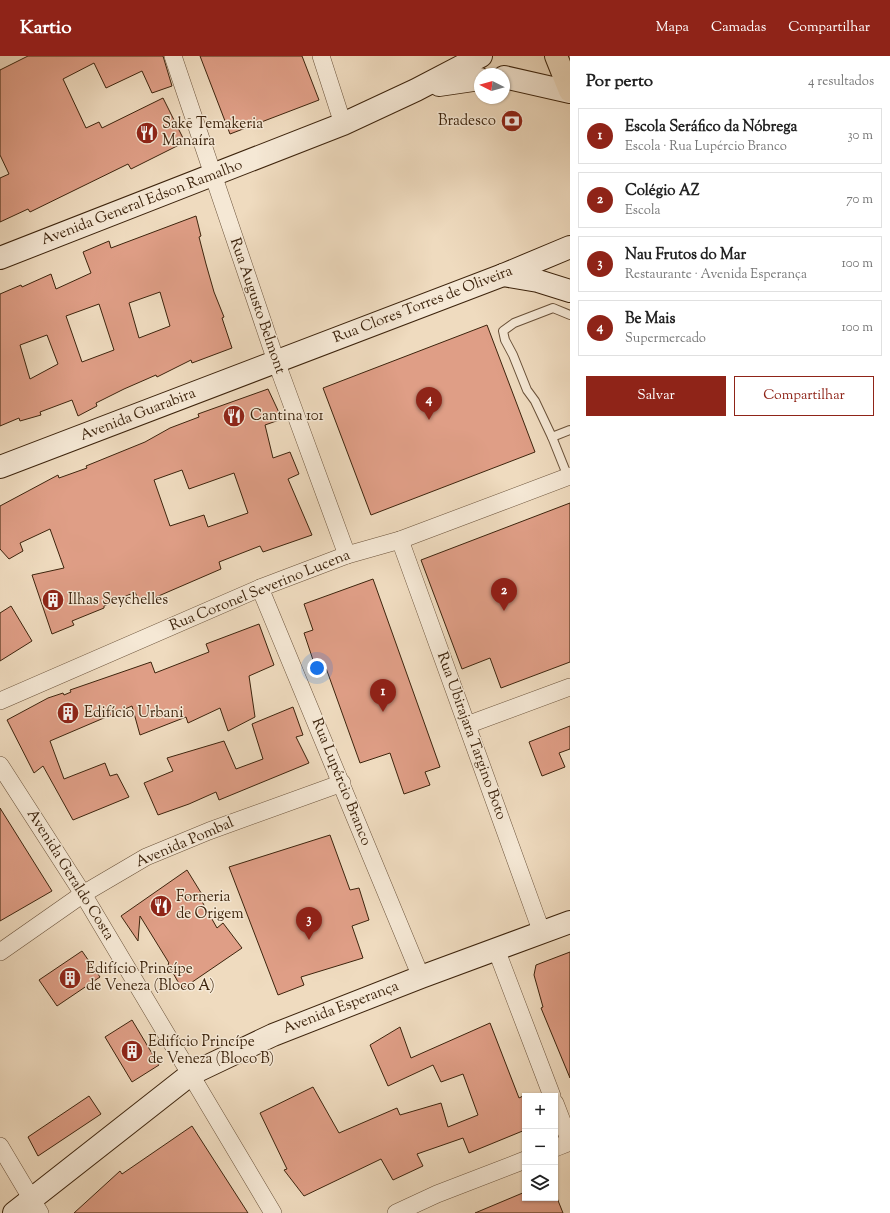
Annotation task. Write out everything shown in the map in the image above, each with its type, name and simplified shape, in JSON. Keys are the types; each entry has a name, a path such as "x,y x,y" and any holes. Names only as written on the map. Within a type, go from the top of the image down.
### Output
{"main road":[{"name":"Avenida General Edson Ramalho","path":"0,258 343,124 416,90 481,56"},
{"path":"556,56 570,92"},
{"name":"Avenida General Edson Ramalho","path":"416,90 462,80 474,79"},
{"path":"510,79 570,92"},
{"name":"Rua Clores Torres de Oliveira","path":"276,362 503,276 570,247"},
{"path":"503,276 538,281 570,291"},
{"name":"Avenida Guarabira","path":"0,467 276,362"},
{"name":"Avenida Esperança","path":"14,1213 36,1206 191,1074 273,1035 421,977 570,922"}],"street":[{"name":"Rua Augusto Belmont","path":"173,56 276,362 347,554"},
{"path":"321,56 343,124"},
{"name":"Rua Coronel Severino Lucena","path":"0,701 260,588 347,554 400,540 569,477"},
{"name":"Rua Ubirajara Targino Boto","path":"400,540 542,933"},
{"name":"Rua Lupércio Branco","path":"260,588 421,977"},
{"path":"467,725 570,687"},
{"name":"Avenida Geraldo Costa","path":"0,766 83,894 273,1213"},
{"name":"Avenida Pombal","path":"0,952 83,894 146,857 209,831 342,783"},
{"path":"496,949 551,1093"},
{"path":"558,1111 570,1142 558,1147"},
{"path":"0,1146 36,1206"},
{"path":"396,1213 437,1194 522,1161"}],"lane":[{"path":"569,477 535,400 527,390 513,355 505,340 503,331 514,323 553,308 570,315"},
{"path":"552,437 570,430"}],"building":[{"path":"28,56 163,56 172,86 152,93 142,71 106,88 94,63 63,79 86,128 99,122 102,128 163,98 185,142 131,169 128,164 30,212 28,209 0,222 0,178 9,174 0,155 0,70"},
{"path":"200,56 302,56 319,100 230,134"},
{"path":"196,216 201,236 199,237 206,264 214,292 224,317 222,318 232,348 192,363 191,360 157,377 156,375 124,389 96,403 97,406 78,416 72,400 40,412 41,415 20,421 19,418 0,426 0,294 21,285 22,287 51,274 56,289 91,273 83,252 109,241 111,248","holes":["160,292 170,326 139,338 129,303","99,304 114,350 82,362 66,316","47,335 58,364 30,379 20,345"]},
{"path":"487,325 535,452 371,515 323,388"},
{"path":"268,389 282,419 265,425 273,458 290,452 299,474 288,479 312,535 263,552 260,546 219,562 221,569 140,604 135,592 104,606 104,608 72,621 74,625 52,634 32,575 64,568 50,529 20,543 23,551 9,559 0,549 0,506 58,475 59,478 87,468 86,466 145,442 170,428 199,417 198,414","holes":["182,470 189,489 234,473 248,513 208,527 204,515 170,526 154,480"]},
{"path":"570,503 570,662 501,688 490,658 462,669 421,560"},
{"path":"373,579 440,767 425,772 430,785 404,794 390,753 360,763 326,668 317,672 304,633 313,630 304,604"},
{"path":"11,606 32,641 0,661 0,613"},
{"path":"259,624 274,665 249,676 255,717 228,731 220,708 188,723 186,717 140,735 132,706 50,741 64,779 105,763 110,776 117,774 129,797 73,820 43,766 34,773 7,720 48,698 63,693 64,695 71,692 70,690 151,662 155,673 209,652 206,644"},
{"path":"293,707 303,735 296,737 309,763 219,800 216,792 189,804 158,815 144,783 173,771 167,758 224,741 236,769 263,759 252,724"},
{"path":"570,726 570,749 559,753 565,767 542,776 529,742"},
{"path":"0,808 52,891 0,921"},
{"path":"330,835 350,890 359,888 369,920 352,926 363,958 301,977 304,985 278,995 229,867"},
{"path":"187,870 203,896 200,898 217,928 223,923 242,948 182,989 168,964 169,963 140,916 138,941 121,916"},
{"name":"Edifício Princípe de Veneza (Bloco A)","path":"82,951 100,977 57,1006 39,980"},
{"path":"570,952 570,1078 541,1008 543,1007 534,975 536,965"},
{"name":"Edifício Princípe de Veneza (Bloco B)","path":"132,1020 159,1065 132,1082 105,1037"},
{"path":"490,1023 519,1098 522,1096 522,1131 469,1153 463,1138 417,1154 423,1166 393,1180 381,1159 304,1196 284,1170 287,1169 260,1113 313,1087 339,1133 397,1108 400,1115 441,1103 448,1127 478,1115 463,1074 441,1082 433,1065 388,1086 370,1045 400,1027 411,1058"},
{"path":"89,1096 101,1114 38,1156 28,1137"},
{"path":"192,1126 248,1213 74,1213 120,1171 122,1174"},
{"path":"522,1193 522,1201 558,1200 563,1213 475,1213"}],"place":[{"name":"Bradesco","path":"512,121"},
{"name":"Sakē Temakeria Manaíra","path":"147,133"},
{"name":"Cantina 101","path":"234,416"},
{"name":"Be Mais","path":"429,420"},
{"name":"Ilhas Seychelles","path":"53,600"},
{"name":"Colégio AZ","path":"504,611"},
{"name":"Escola Seráfico da Nóbrega","path":"383,712"},
{"name":"Edifício Urbani","path":"68,713"},
{"name":"Forneria de Origem","path":"161,906"},
{"name":"Nau Frutos do Mar","path":"309,940"},
{"name":"Edifício Princípe de Veneza (Bloco A)","path":"70,978"},
{"name":"Edifício Princípe de Veneza (Bloco B)","path":"132,1051"}]}
